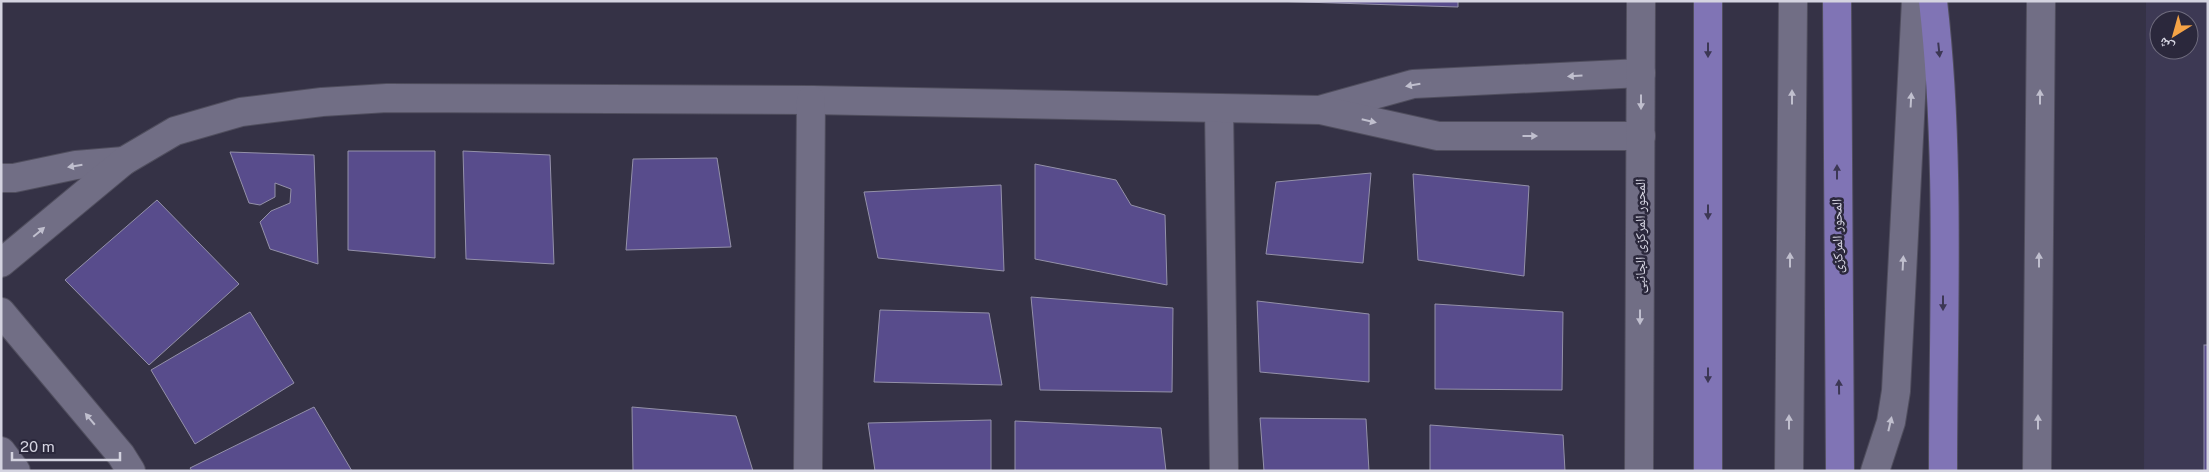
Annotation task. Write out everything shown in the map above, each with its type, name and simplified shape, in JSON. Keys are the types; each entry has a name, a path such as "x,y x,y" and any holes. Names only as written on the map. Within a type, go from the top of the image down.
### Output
{"highway":[{"path":"1708,1 1708,471"},
{"name":"المحور المركزى","path":"1837,1 1840,471"},
{"path":"1933,1 1940,63 1944,184 1943,471"}],"street":[{"name":"المحور المركزى الجانبى","path":"1638,471 1641,1"},
{"path":"1789,471 1792,1"},
{"path":"1876,471 1892,422 1896,391 1916,1"},
{"path":"2037,471 2041,1"},
{"path":"1321,110 1413,84 1641,73"},
{"path":"1,263 124,161 175,131 241,112 322,102 387,98 811,100 1321,110 1438,136 1641,136"},
{"path":"808,471 811,100"},
{"path":"1219,108 1224,471"},
{"path":"1,178 14,178 76,165 124,161"},
{"path":"1,312 121,455 131,471"},
{"path":"1,451 16,471"}],"shaded area":[{"path":"2146,1 2208,1 2208,471 2144,471"}],"building":[{"path":"1272,1 1458,1 1458,7"},
{"path":"348,151 435,151 435,258 348,250"},
{"path":"463,151 550,155 554,264 466,259"},
{"path":"230,152 314,155 318,264 270,249 260,222 271,211 290,203 291,189 275,183 275,197 260,205 249,203"},
{"path":"717,158 731,247 626,250 633,159"},
{"path":"1035,164 1116,180 1131,205 1165,215 1167,285 1035,259"},
{"path":"1371,173 1363,263 1266,254 1276,182"},
{"path":"1413,174 1529,186 1524,276 1418,260"},
{"path":"1001,185 1004,271 878,258 864,192"},
{"path":"157,200 239,284 149,365 65,280"},
{"path":"1031,297 1173,308 1172,392 1040,390"},
{"path":"1257,301 1369,314 1369,382 1260,372"},
{"path":"1435,304 1563,312 1562,390 1435,389"},
{"path":"880,310 989,313 1002,385 874,382"},
{"path":"250,312 294,383 195,444 151,370"},
{"path":"2204,345 2208,345 2208,471 2204,471"},
{"path":"314,407 352,471 192,471 190,468"},
{"path":"632,407 736,416 753,471 633,471"},
{"path":"1260,418 1366,419 1369,471 1264,471"},
{"path":"991,420 991,471 875,471 868,423"},
{"path":"1015,421 1161,428 1166,471 1015,471"},
{"path":"1430,425 1563,435 1565,471 1430,471"}]}
